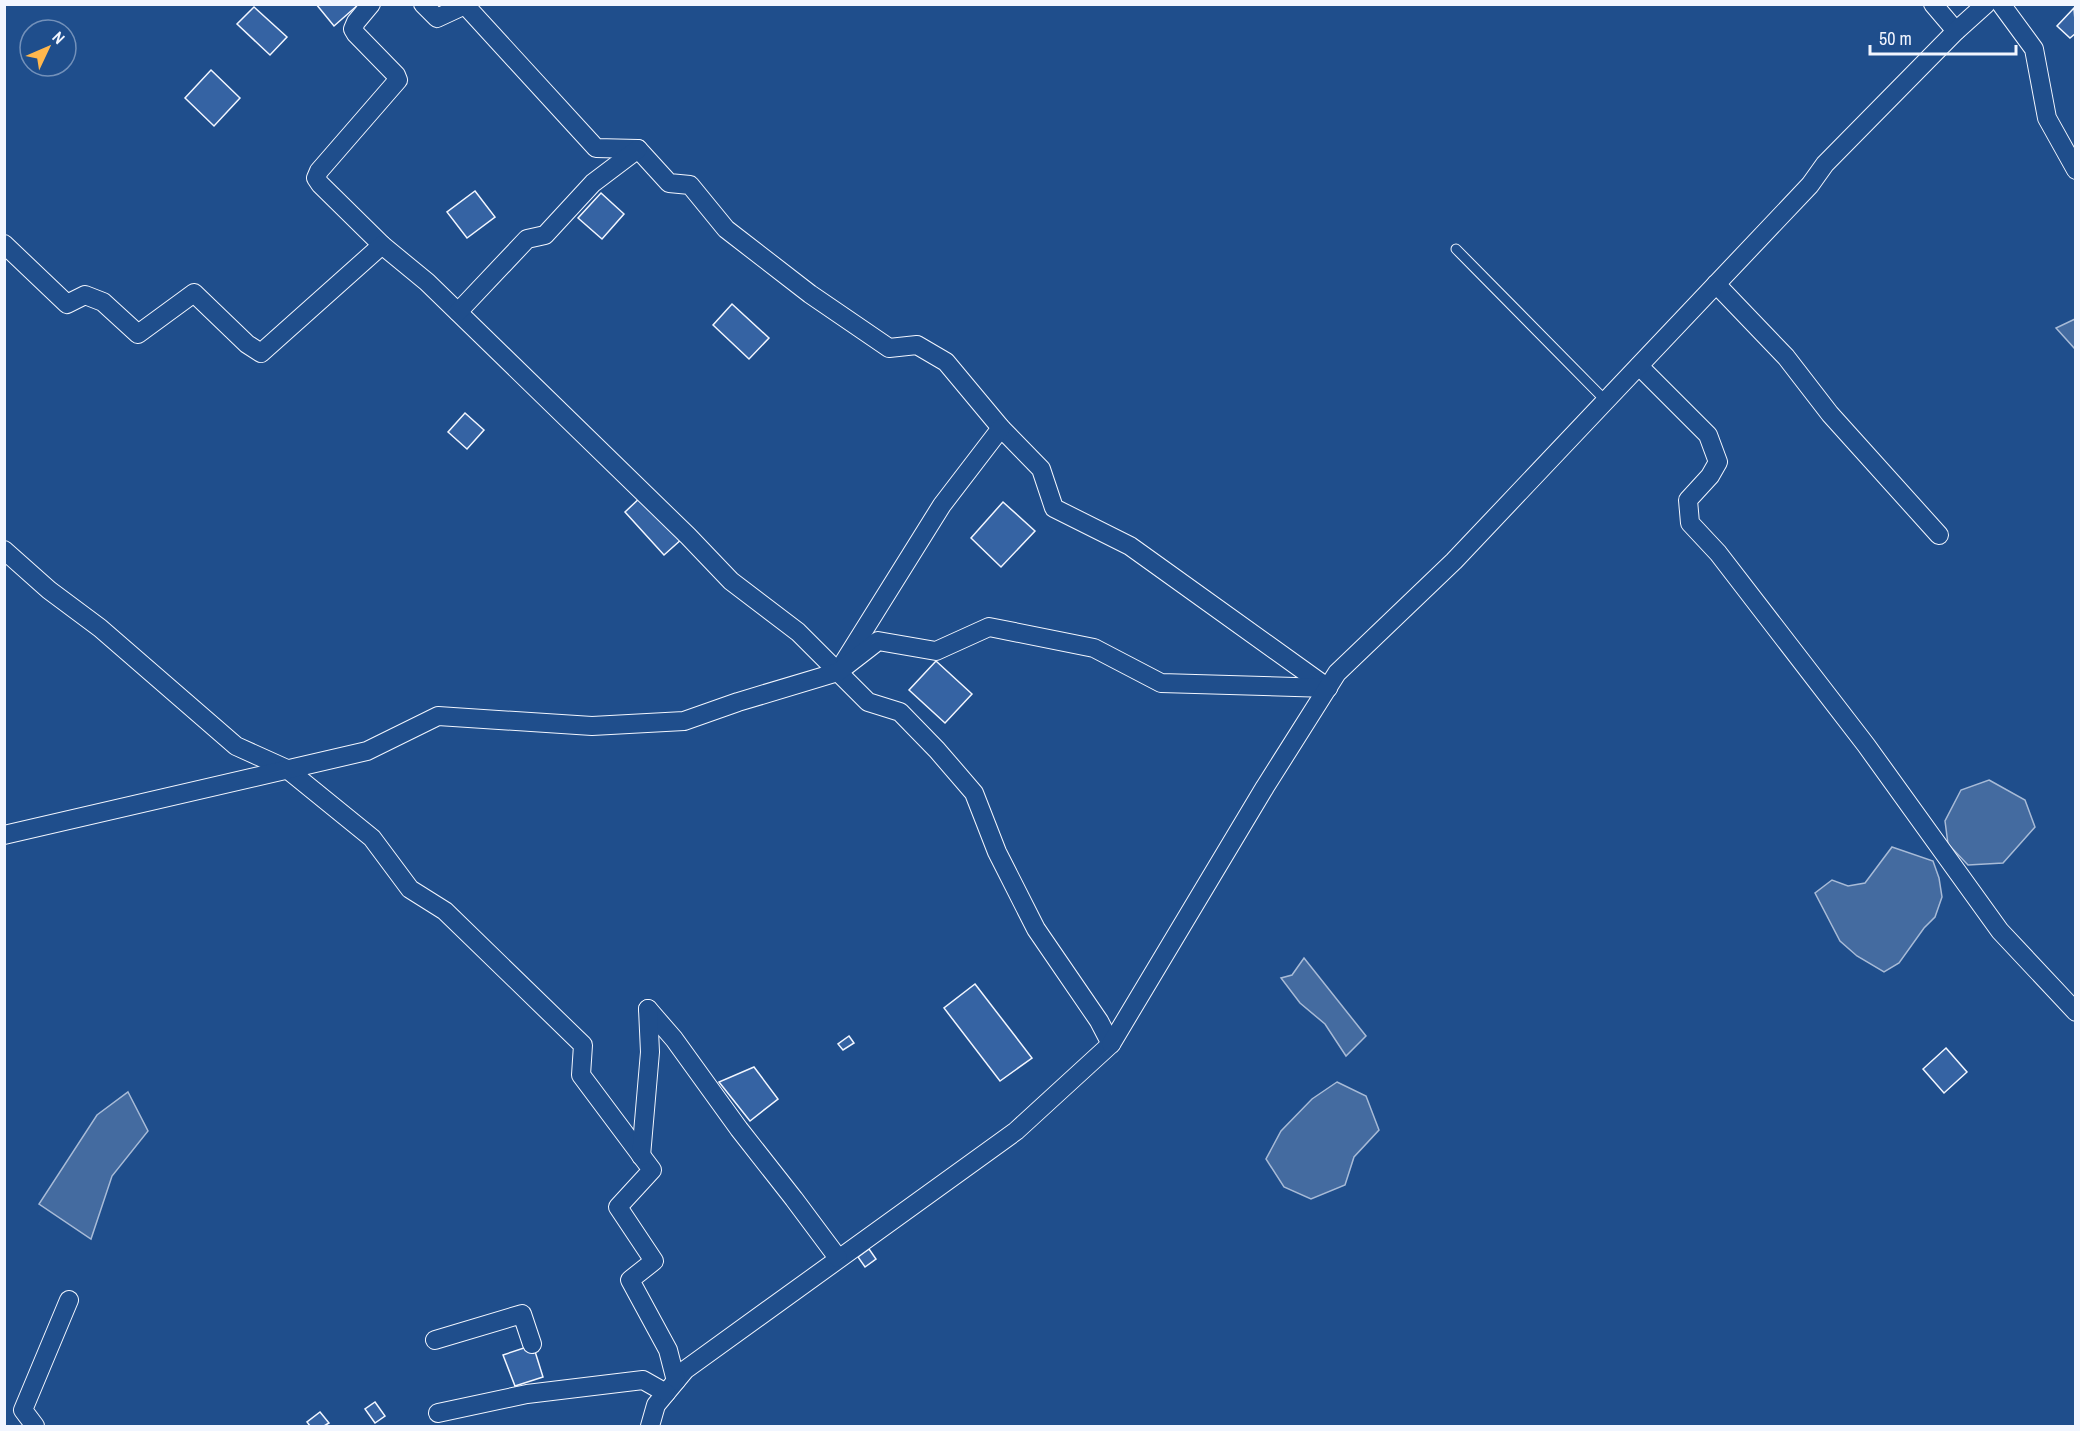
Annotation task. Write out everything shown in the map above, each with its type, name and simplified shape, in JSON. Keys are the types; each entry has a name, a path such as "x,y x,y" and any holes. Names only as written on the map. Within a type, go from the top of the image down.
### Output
{"street":[{"path":"371,4 353,28 398,80 319,171 316,178 320,184 382,245 427,282 688,536 731,581 798,632 868,702 900,712 937,750 974,793 997,852 1036,929 1099,1021 1111,1044"},
{"path":"423,4 436,18 465,5 596,148 638,148 669,183 690,185 726,229 830,308 889,348 917,345 946,362 1001,428 1041,470 1054,508 1130,546 1328,688"},
{"path":"1933,4 1956,31"},
{"path":"650,1426 656,1405 684,1370 1016,1131 1111,1044 1265,787 1337,674 1454,561 1810,185 1825,164 1956,31 1986,4"},
{"path":"2001,4 2034,49 2047,118 2076,170"},
{"path":"458,312 527,239 545,234 593,183 638,148"},
{"path":"4,244 67,304 85,295 103,302 138,334 194,293 247,344 261,353 382,245"},
{"path":"1716,284 1786,357 1830,414 1939,534"},
{"path":"1639,366 1708,435 1718,462 1710,476 1688,500 1689,523 1718,554 1866,745 2000,931 2076,1012"},
{"path":"838,672 942,505 1001,428"},
{"path":"4,550 49,590 100,628 236,746 287,769 372,838 410,889 445,911 583,1045 582,1075 652,1170 618,1207 654,1261 630,1280 668,1350 671,1387"},
{"path":"4,835 367,751 438,716 592,726 684,722 738,702 838,672 878,642 936,651 989,627 1094,648 1161,683 1328,688"},
{"path":"641,1156 650,1052 648,1008 838,1258"},
{"path":"35,1426 23,1410 69,1300"},
{"path":"435,1340 522,1314 532,1344"},
{"path":"438,1413 526,1394 644,1380 671,1387"}],"lane":[{"path":"1456,249 1606,400"}],"water":[{"path":"2075,319 2075,349 2056,328"},
{"path":"1989,780 2025,800 2035,827 2003,863 1968,865 1948,844 1945,821 1961,790"},
{"path":"1892,847 1933,861 1942,897 1935,917 1924,928 1899,963 1884,972 1857,956 1840,941 1815,893 1832,880 1848,886 1865,883"},
{"path":"1304,958 1366,1036 1346,1056 1325,1024 1300,1003 1281,978 1292,975"},
{"path":"1337,1082 1366,1096 1379,1130 1354,1157 1345,1185 1311,1199 1284,1187 1266,1159 1281,1131 1312,1099"},
{"path":"128,1092 148,1131 112,1176 91,1239 39,1204 97,1115"}],"building":[{"path":"316,4 359,4 334,26"},
{"path":"254,7 287,37 270,55 237,24"},
{"path":"2074,8 2076,33 2070,38 2057,26"},
{"path":"211,70 240,98 214,126 185,98"},
{"path":"475,191 495,217 467,238 447,212"},
{"path":"601,193 624,214 602,239 578,218"},
{"path":"732,304 769,338 749,359 713,325"},
{"path":"465,413 484,430 467,449 448,432"},
{"path":"643,495 683,538 664,555 625,512"},
{"path":"1003,502 1035,531 1001,567 971,538"},
{"path":"936,661 972,694 945,723 909,690"},
{"path":"975,984 1032,1058 1000,1081 944,1008"},
{"path":"849,1036 854,1043 843,1050 838,1044"},
{"path":"1946,1048 1967,1072 1944,1093 1923,1069"},
{"path":"754,1067 778,1099 750,1121 719,1082"},
{"path":"869,1249 876,1259 865,1267 858,1257"},
{"path":"533,1345 543,1377 515,1386 503,1355"},
{"path":"375,1402 385,1416 375,1423 365,1409"},
{"path":"320,1412 329,1423 324,1426 310,1426 307,1422"}]}
